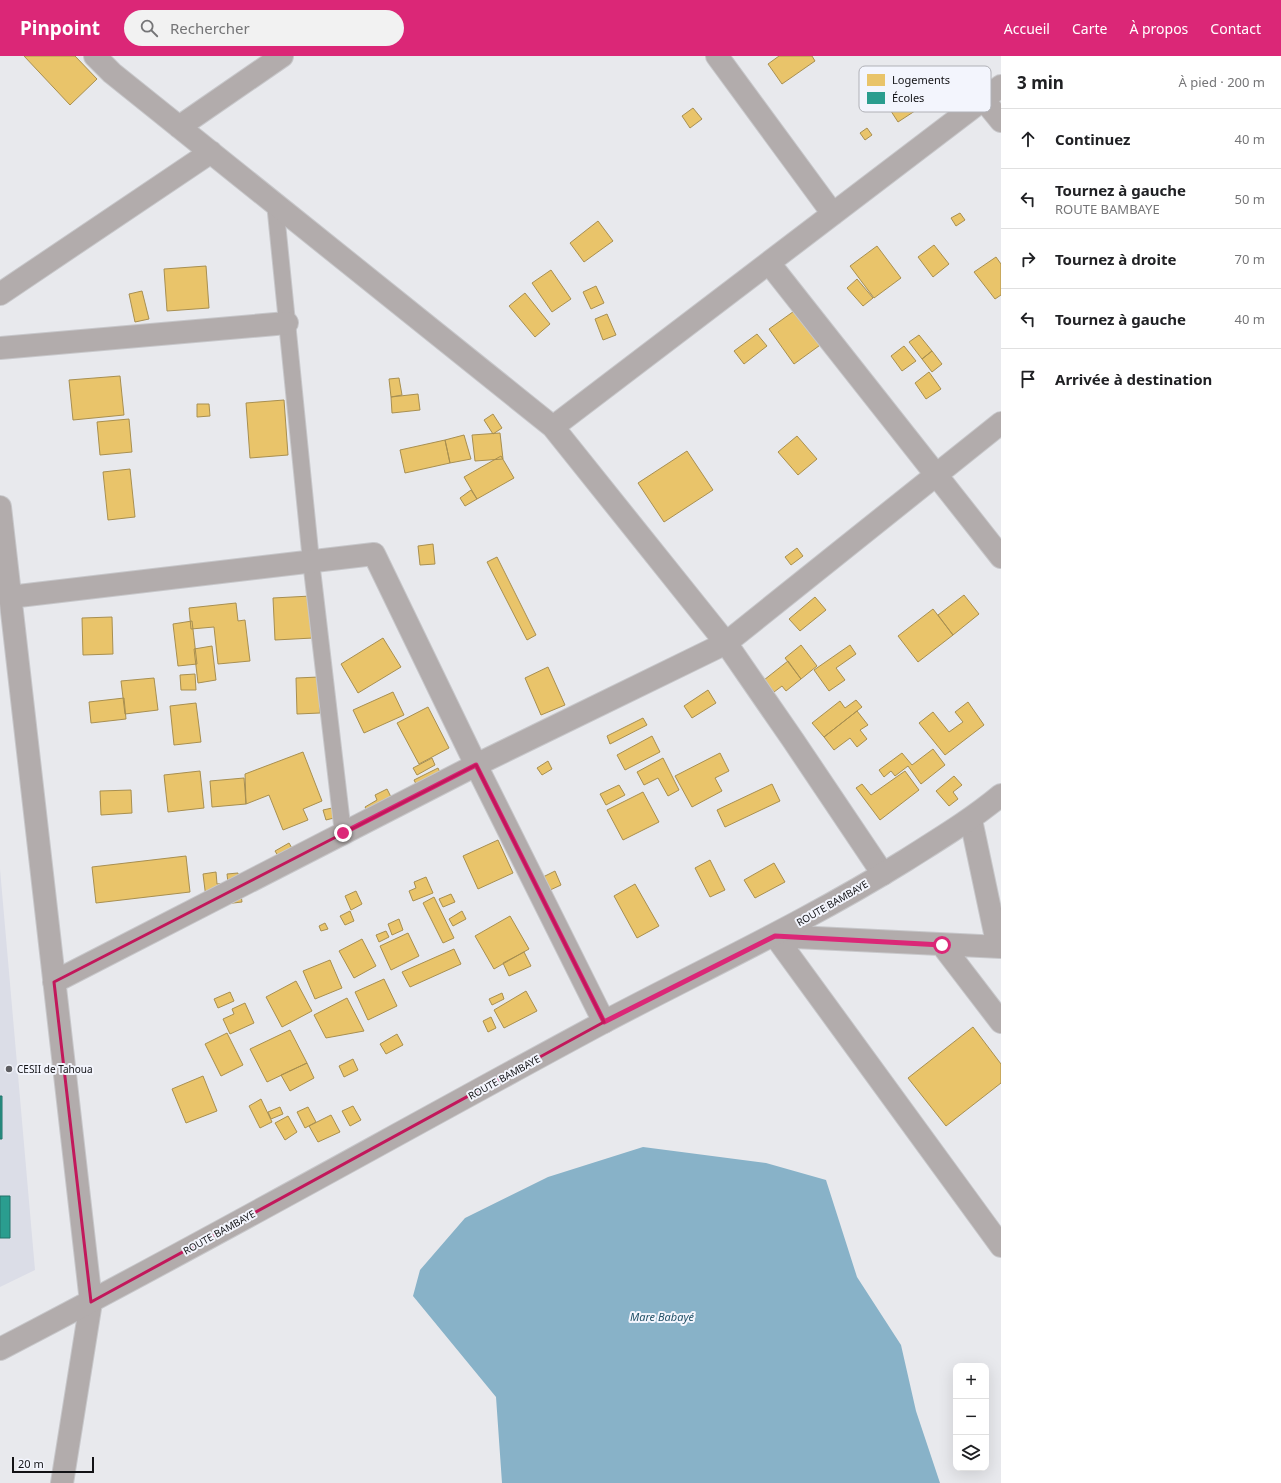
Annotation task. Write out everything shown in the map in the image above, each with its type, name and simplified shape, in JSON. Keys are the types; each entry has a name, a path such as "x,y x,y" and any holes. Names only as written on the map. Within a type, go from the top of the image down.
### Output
{"street":[{"path":"95,56 112,73 553,427 726,643 794,740 883,874"},
{"path":"179,127 282,56"},
{"path":"717,56 833,214"},
{"path":"991,93 1001,86"},
{"path":"991,109 1001,121"},
{"path":"553,427 966,112"},
{"path":"0,294 211,152"},
{"path":"769,263 1001,557"},
{"path":"0,348 287,323"},
{"path":"54,982 476,765 726,643 1001,423"},
{"path":"0,507 91,1302 62,1483"},
{"path":"10,597 374,554 476,765 604,1022"},
{"name":"ROUTE BAMBAYE","path":"0,1349 91,1302 604,1022 775,936 883,874 971,820 1001,795"},
{"path":"775,936 999,947 971,820"},
{"path":"775,936 1001,1246"},
{"path":"942,945 1001,1022"}],"lane":[{"path":"275,204 312,561 343,833"}],"highlighted area":[{"path":"476,765 604,1022 91,1302 54,982"}],"shaded area":[{"name":"CESII de Tahoua","path":"0,869 35,1270 0,1287"}],"water":[{"name":"Mare Babayé","path":"643,1147 766,1163 826,1180 857,1277 901,1345 916,1411 940,1483 502,1483 496,1397 413,1296 420,1270 465,1218 548,1177"}],"building: Logements":[{"path":"24,56 75,56 97,79 70,105"},
{"path":"779,56 812,56 815,61 782,84 768,64"},
{"path":"693,108 702,119 690,128 682,116"},
{"path":"892,112 913,112 898,122"},
{"path":"867,128 872,135 865,140 860,133"},
{"path":"960,213 965,220 956,226 951,218"},
{"path":"598,221 613,241 584,262 570,243"},
{"path":"934,245 949,264 933,277 918,257"},
{"path":"877,246 901,278 874,298 850,266"},
{"path":"996,257 1001,264 1001,295 995,299 974,272"},
{"path":"206,266 209,308 167,311 164,269"},
{"path":"551,270 571,299 552,312 532,283"},
{"path":"857,279 873,298 863,306 847,288"},
{"path":"596,286 604,303 591,309 583,292"},
{"path":"142,291 149,319 135,322 129,294"},
{"path":"525,293 550,324 535,337 509,306"},
{"path":"797,309 823,343 794,364 769,329"},
{"path":"607,314 616,335 603,340 595,319"},
{"path":"757,334 767,346 744,364 734,351"},
{"path":"919,335 932,351 922,359 909,342"},
{"path":"904,346 916,361 902,371 891,356"},
{"path":"932,351 942,364 932,372 922,359"},
{"path":"929,372 941,389 926,399 915,383"},
{"path":"120,376 124,415 73,420 69,380"},
{"path":"399,378 402,395 391,397 389,379"},
{"path":"418,394 420,410 392,413 391,397"},
{"path":"284,400 288,455 250,458 246,403"},
{"path":"197,404 209,404 210,416 197,417"},
{"path":"493,414 502,428 493,434 484,420"},
{"path":"129,419 132,452 100,455 97,422"},
{"path":"500,433 503,459 475,461 472,435"},
{"path":"464,435 471,459 450,463 445,440"},
{"path":"797,436 817,459 798,475 778,452"},
{"path":"445,440 450,463 405,473 400,450"},
{"path":"687,451 713,490 664,522 638,483"},
{"path":"501,456 514,478 477,499 464,477"},
{"path":"130,469 135,517 108,520 103,472"},
{"path":"471,490 477,499 465,506 460,498"},
{"path":"433,544 435,564 420,565 418,546"},
{"path":"797,548 803,556 791,565 785,557"},
{"path":"497,557 536,635 527,640 487,562"},
{"path":"964,595 979,614 953,635 938,615"},
{"path":"311,596 313,638 275,640 273,598"},
{"path":"815,597 826,610 800,631 789,619"},
{"path":"236,603 238,621 245,620 250,661 218,664 214,627 191,629 189,608"},
{"path":"933,609 953,635 918,662 898,636"},
{"path":"112,617 113,654 83,655 82,618"},
{"path":"192,621 197,664 178,666 173,624"},
{"path":"383,638 401,667 358,693 341,664"},
{"path":"801,645 817,666 801,679 785,658"},
{"path":"850,645 856,654 836,668 845,680 829,691 814,670"},
{"path":"212,646 216,680 198,683 194,649"},
{"path":"788,661 801,679 786,691 782,686 774,692 764,680"},
{"path":"548,667 565,705 541,715 525,678"},
{"path":"195,674 196,690 181,690 180,675"},
{"path":"319,677 320,713 297,714 296,678"},
{"path":"154,678 158,710 125,714 121,681"},
{"path":"708,690 716,703 692,718 684,706"},
{"path":"393,692 404,715 364,733 353,710"},
{"path":"124,698 126,719 91,723 89,702"},
{"path":"856,700 862,707 824,737 812,723 840,701 845,708"},
{"path":"968,702 984,725 945,755 919,723 933,712 949,732 963,722 955,712"},
{"path":"196,703 201,742 174,745 170,706"},
{"path":"428,707 449,748 419,764 397,723"},
{"path":"857,711 868,725 860,730 867,739 857,747 850,738 834,750 824,737"},
{"path":"643,718 647,725 610,744 607,736"},
{"path":"652,736 660,752 625,770 617,755"},
{"path":"933,749 945,765 921,784 908,766 895,776 891,771 884,777 879,770 902,753 912,765"},
{"path":"303,752 322,801 303,809 308,820 283,830 269,795 246,804 245,774"},
{"path":"720,753 729,771 715,778 722,791 692,807 675,776"},
{"path":"432,758 435,765 417,775 413,768"},
{"path":"663,758 679,790 668,796 658,778 644,785 637,772"},
{"path":"548,761 552,769 542,775 537,768"},
{"path":"438,768 443,779 419,790 414,780"},
{"path":"200,771 204,808 168,812 164,775"},
{"path":"905,771 919,790 880,820 856,788 862,784 871,795"},
{"path":"954,776 962,785 953,792 958,799 949,806 936,791"},
{"path":"244,778 246,804 212,807 210,781"},
{"path":"772,784 780,801 725,827 717,810"},
{"path":"619,785 625,795 606,805 600,794"},
{"path":"387,789 395,805 371,817 365,807 377,800 375,795"},
{"path":"131,790 132,813 101,815 100,791"},
{"path":"643,792 659,822 623,840 607,810"},
{"path":"332,808 334,818 326,820 323,810"},
{"path":"498,840 513,873 478,889 463,856"},
{"path":"289,843 296,855 282,862 275,851"},
{"path":"186,856 190,892 96,903 92,867"},
{"path":"710,860 725,890 710,897 695,868"},
{"path":"774,863 785,882 755,898 744,880"},
{"path":"555,871 561,885 548,891 541,878"},
{"path":"216,872 217,884 228,883 227,874 238,873 242,902 207,906 203,874"},
{"path":"426,877 433,893 413,901 409,891 416,888 414,882"},
{"path":"635,884 659,926 637,938 614,896"},
{"path":"356,891 362,904 351,910 345,896"},
{"path":"451,894 455,902 443,907 439,899"},
{"path":"434,897 454,938 443,943 423,903"},
{"path":"350,911 354,921 345,925 340,916"},
{"path":"462,911 466,919 453,926 449,919"},
{"path":"510,916 529,949 494,969 475,936"},
{"path":"399,919 403,930 392,935 388,924"},
{"path":"325,923 328,929 321,931 319,926"},
{"path":"386,931 389,937 379,942 376,935"},
{"path":"408,933 419,956 391,970 380,946"},
{"path":"362,939 376,966 354,978 339,951"},
{"path":"454,949 461,964 410,987 402,972"},
{"path":"524,952 531,966 509,976 503,963"},
{"path":"330,960 342,988 315,999 303,971"},
{"path":"384,979 397,1006 368,1020 355,992"},
{"path":"296,981 312,1011 282,1027 266,997"},
{"path":"526,991 537,1011 504,1028 494,1010"},
{"path":"230,992 234,1001 218,1008 214,999"},
{"path":"502,993 504,999 492,1005 489,999"},
{"path":"347,998 364,1031 326,1038 314,1015"},
{"path":"245,1003 254,1023 230,1034 223,1019 234,1014 232,1009"},
{"path":"491,1017 496,1028 488,1032 483,1021"},
{"path":"973,1027 1001,1064 1001,1083 946,1126 908,1078"},
{"path":"290,1030 307,1063 267,1082 250,1049"},
{"path":"227,1033 243,1065 221,1076 205,1044"},
{"path":"397,1034 403,1045 386,1054 380,1044"},
{"path":"353,1059 358,1070 344,1077 339,1066"},
{"path":"307,1063 314,1078 290,1091 281,1075"},
{"path":"203,1076 217,1111 186,1123 172,1089"},
{"path":"261,1099 272,1122 260,1128 249,1106"},
{"path":"353,1106 361,1120 350,1126 342,1111"},
{"path":"280,1107 283,1114 271,1119 268,1112"},
{"path":"308,1107 316,1122 305,1128 297,1112"},
{"path":"331,1115 340,1132 318,1142 309,1126"},
{"path":"288,1116 297,1132 285,1140 275,1123"}],"building: Écoles":[{"path":"0,1096 2,1096 2,1139 0,1139"},
{"path":"0,1196 10,1196 10,1238 0,1238"}],"place":[{"name":"CESII de Tahoua","path":"9,1069"}],"route":[{"path":"343,833 476,765 604,1022 775,936 942,945"}]}
